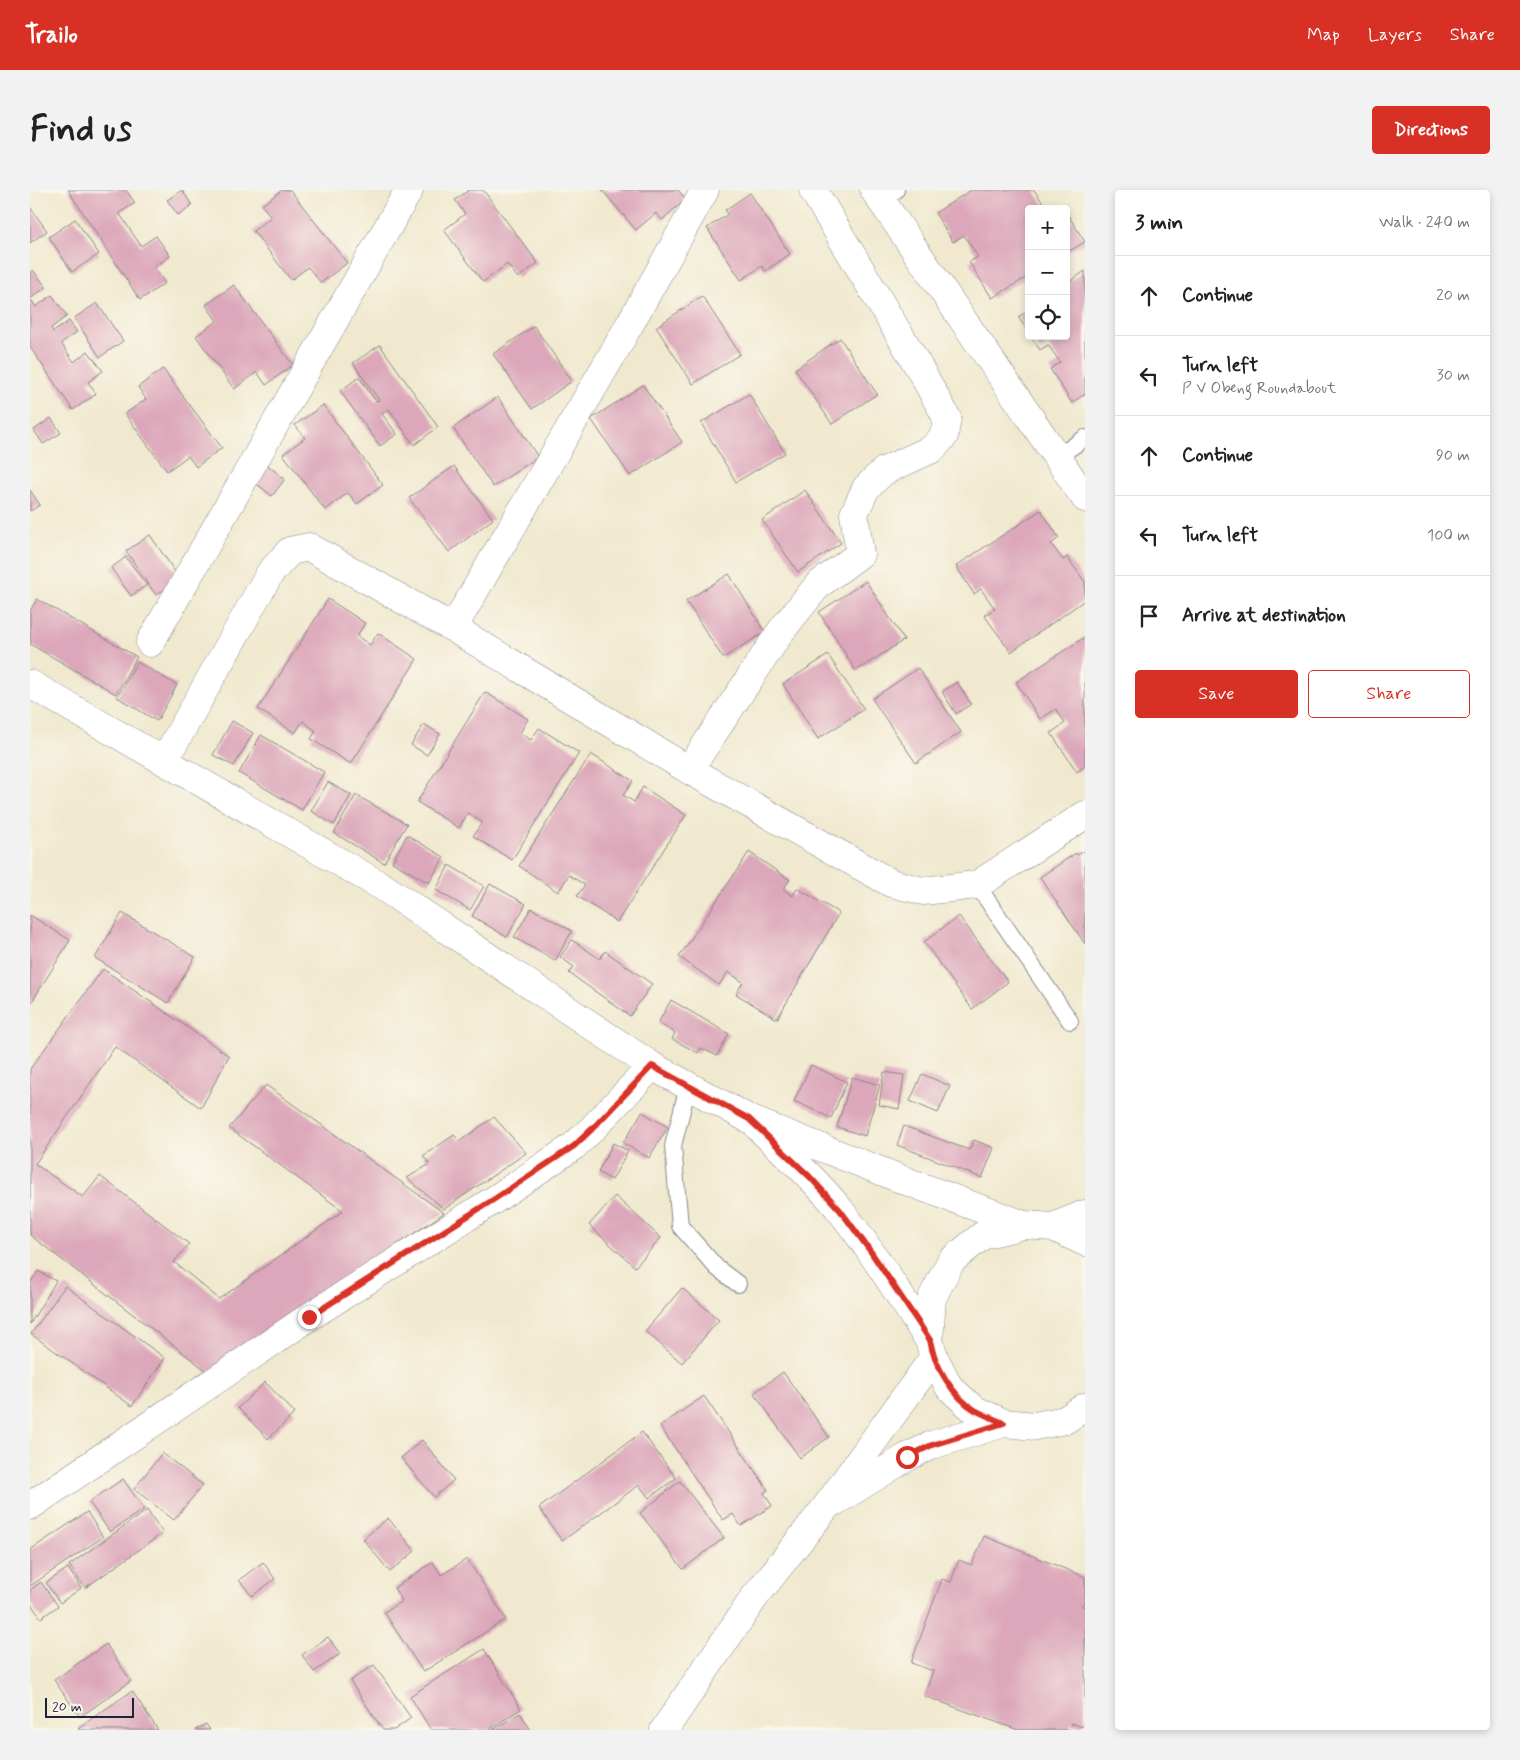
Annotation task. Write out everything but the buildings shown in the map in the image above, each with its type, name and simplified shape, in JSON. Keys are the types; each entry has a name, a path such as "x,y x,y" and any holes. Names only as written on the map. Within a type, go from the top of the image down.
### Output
{"street":[{"path":"150,643 409,190"},
{"path":"453,628 618,345 704,190"},
{"path":"689,770 781,631 818,585 860,554 854,514 866,488 884,471 932,449 944,436 947,418 814,190"},
{"path":"884,193 1085,498"},
{"path":"164,760 270,572 290,551 309,547 453,628 689,770 891,883 923,891 977,885 1085,815"},
{"path":"30,684 383,887 652,1066 749,1119 1024,1225 1053,1227 1085,1242"},
{"path":"30,1506 309,1317 574,1146 652,1066"},
{"path":"749,1119 810,1177 840,1210 871,1252 932,1349 950,1387 974,1409 1004,1423 1035,1426 1078,1417"},
{"path":"1053,1227 1085,1214"},
{"path":"664,1730 754,1598 826,1507 932,1349 932,1298 951,1261 983,1235 1024,1225"},
{"path":"826,1507 907,1457 932,1445 1004,1423"}],"lane":[{"path":"1056,456 1085,438"},
{"path":"977,885 1070,1021"},
{"path":"688,1086 673,1146 680,1226 717,1268 738,1284"}],"route":[{"path":"309,1317 574,1146 652,1066 749,1119 810,1177 840,1210 871,1252 930,1340 934,1357 950,1387 974,1409 1004,1423 932,1445 907,1457"}]}
